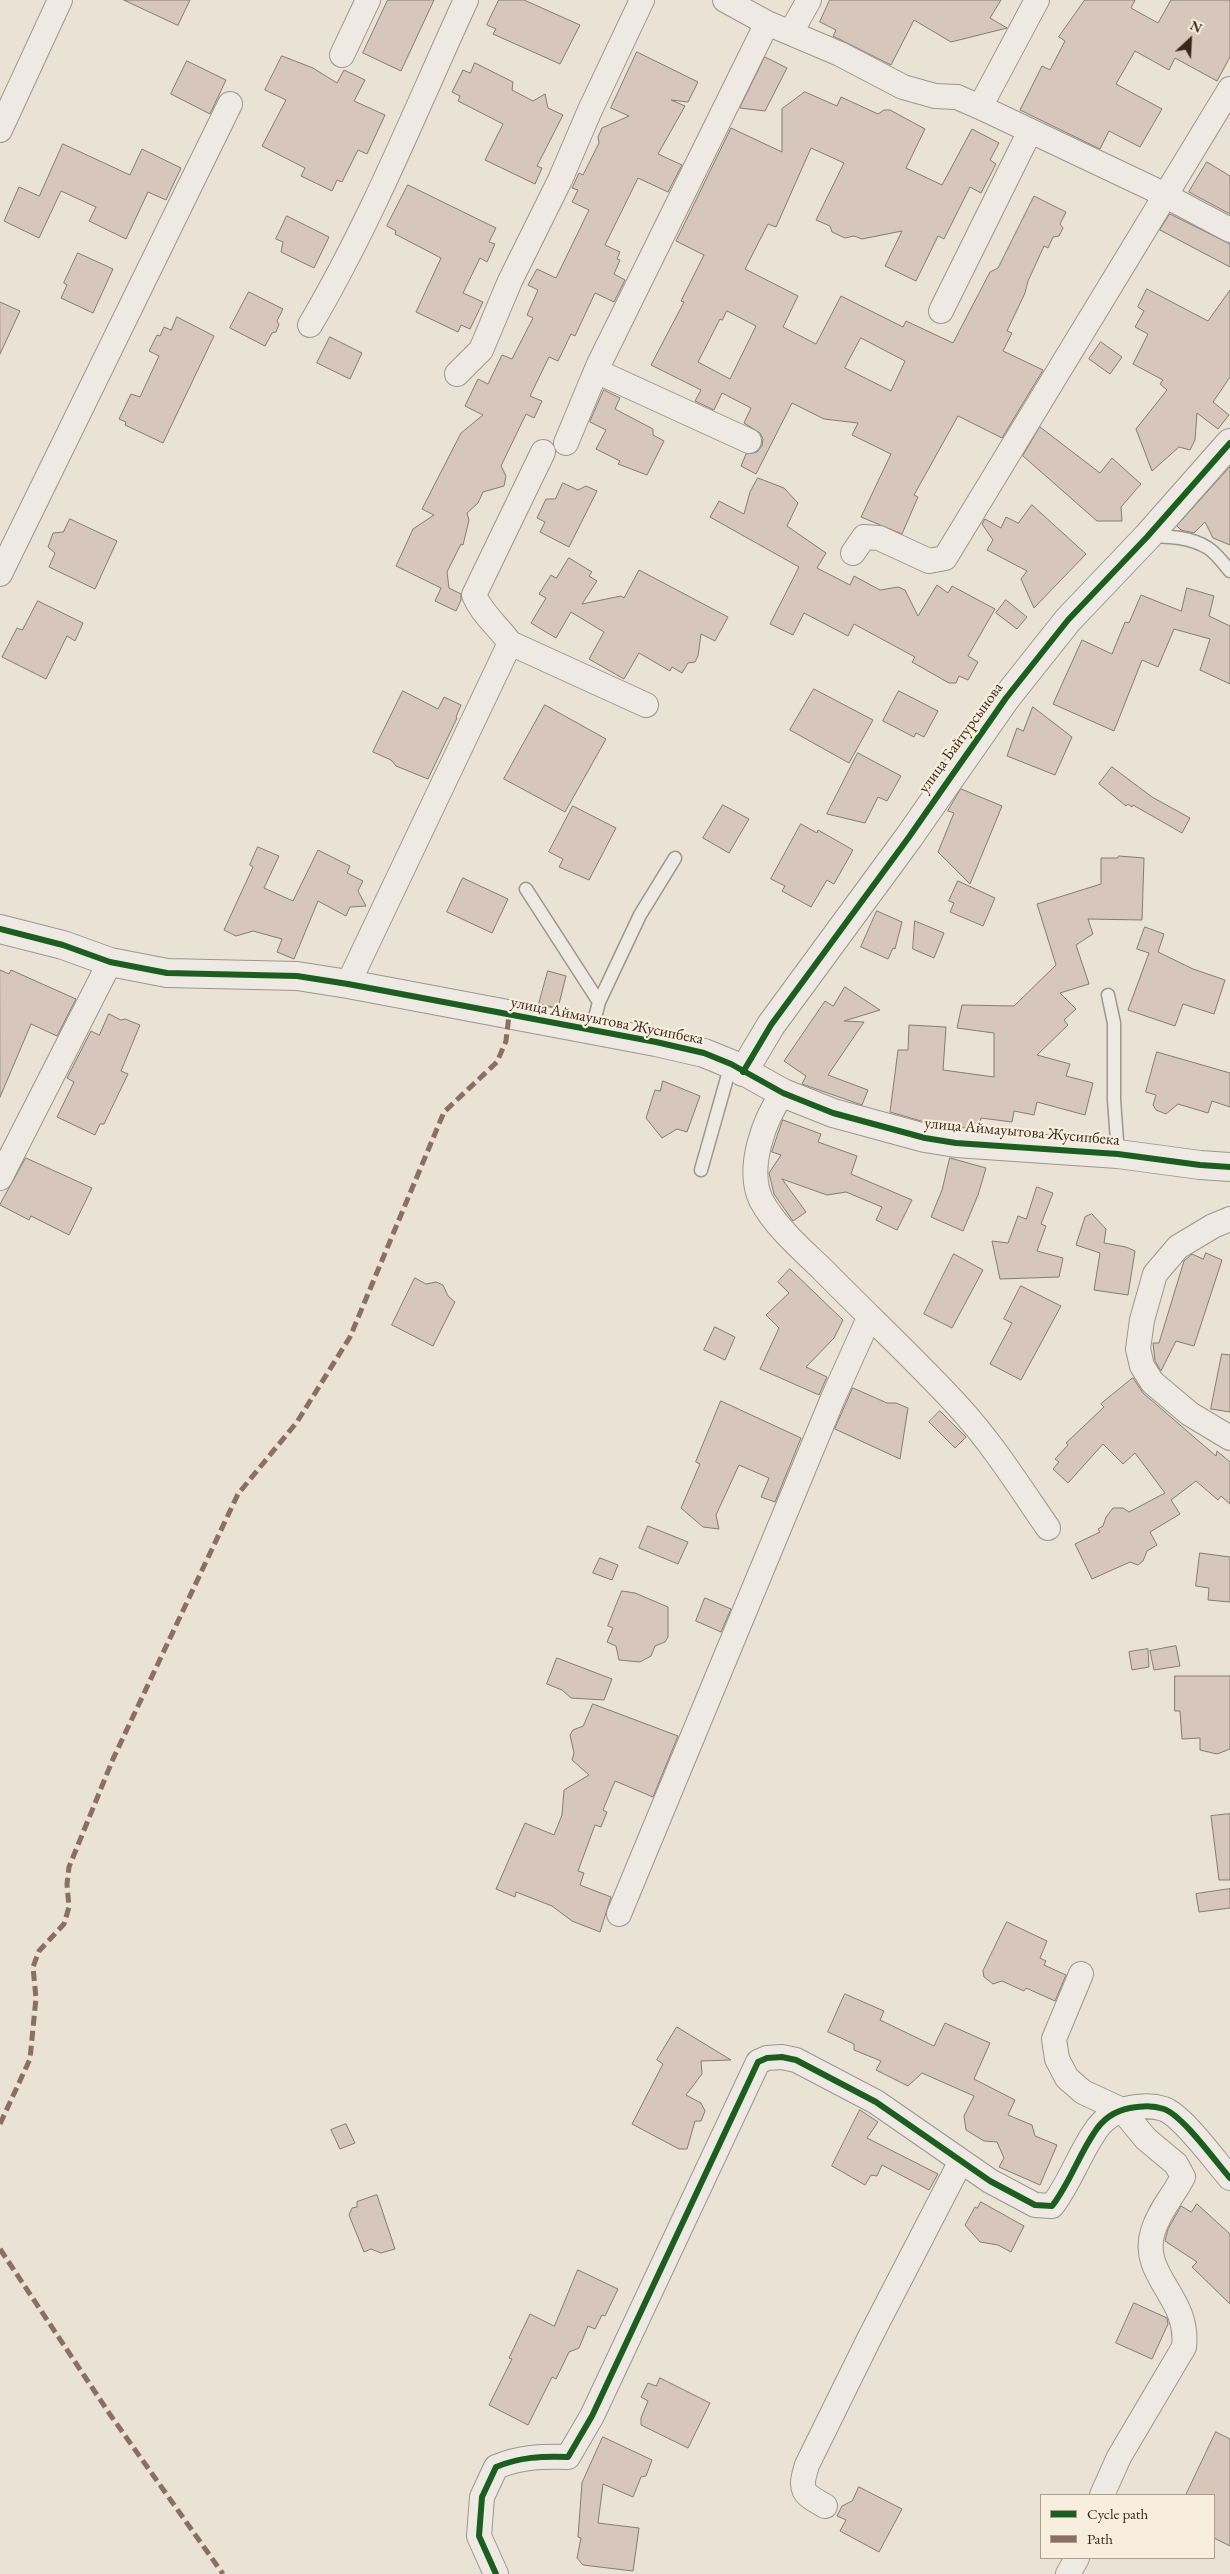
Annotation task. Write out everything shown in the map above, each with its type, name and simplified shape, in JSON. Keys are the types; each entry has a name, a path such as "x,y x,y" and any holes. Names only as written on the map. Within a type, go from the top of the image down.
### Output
{"street":[{"path":"0,130 60,0"},
{"path":"342,55 368,0"},
{"path":"310,326 391,170 466,0"},
{"path":"457,374 481,350 510,280 560,180 590,110 642,0"},
{"path":"725,0 767,23 792,32 903,87 935,96 958,97 980,107 1165,195 1230,230"},
{"path":"792,32 809,0"},
{"path":"980,107 1037,0"},
{"path":"566,443 596,371 767,23"},
{"path":"853,553 864,537 879,538 930,561 945,558 1230,89"},
{"path":"0,574 230,104"},
{"path":"941,311 1030,131"},
{"path":"596,371 749,441"},
{"name":"улица Байтурсынова","path":"737,1068 771,1025 909,837 1006,698 1068,620 1147,537 1230,443"},
{"path":"543,452 474,596 480,609 499,627 510,642 646,705"},
{"path":"348,984 510,642"},
{"name":"улица Аймауытова Жусипбека","path":"0,929 63,945 110,962 167,973 298,976 592,1028 704,1053 783,1092 833,1113 925,1138 956,1143 1118,1154 1230,1167"},
{"path":"0,1178 110,962"},
{"path":"783,1092 773,1106 759,1146 755,1180 761,1200 786,1233 957,1405 990,1443 1048,1528"},
{"path":"1230,1219 1213,1226 1178,1247 1155,1274 1142,1320 1138,1349 1142,1366 1152,1382 1190,1414 1230,1438"},
{"path":"619,1914 833,1398 869,1318"},
{"path":"1081,1974 1054,2039 1057,2059 1067,2078 1084,2092 1122,2110 1146,2139 1176,2164 1183,2177 1161,2212 1152,2232 1151,2247 1153,2268 1180,2310 1186,2331 1184,2347 1119,2457 1102,2494"},
{"path":"496,2574 479,2536 482,2497 496,2467 522,2458 568,2457 592,2416 758,2062 767,2058 782,2057 796,2060 876,2102 990,2181 1035,2206 1052,2206 1061,2194 1094,2133 1104,2119 1122,2110 1146,2105 1166,2109 1179,2120 1227,2174"},
{"path":"825,2506 804,2492 802,2483 807,2465 869,2339 962,2160"},
{"path":"1180,2172 1227,2174"},
{"path":"1068,2574 1076,2559"}],"lane":[{"path":"1147,537 1160,536 1197,543 1209,548 1230,571"},
{"path":"592,1028 599,1002 640,916 675,858"},
{"path":"526,889 599,1002"},
{"path":"1108,995 1114,1023 1114,1100 1118,1154"},
{"path":"701,1170 737,1068"}],"building":[{"path":"124,0 190,0 178,25"},
{"path":"388,0 434,0 401,71 363,53"},
{"path":"499,0 524,0 580,25 560,64 493,34 496,29 487,25"},
{"path":"830,0 1001,0 990,18 1007,28 951,42 914,20 891,65 833,36 836,30 820,22"},
{"path":"1085,0 1135,0 1131,8 1158,23 1171,0 1230,0 1230,57 1217,81 1175,58 1169,70 1135,51 1116,84 1162,109 1140,147 1109,131 1100,149 1020,110 1042,66 1050,70 1065,41 1059,37"},
{"path":"637,52 698,82 688,102 671,100 685,106 658,154 682,165 668,192 638,178 605,245 620,252 617,259 620,260 614,274 625,280 614,302 595,293 575,336 571,334 558,361 549,357 530,396 542,401 534,418 526,414 501,466 506,476 504,486 483,492 478,503 467,513 469,520 463,545 461,544 447,572 449,588 461,594 461,600 456,611 435,601 441,588 396,566 413,529 434,515 422,509 461,433 483,415 465,406 478,379 488,384 502,355 512,359 533,318 527,315 538,290 528,285 537,269 556,278 589,210 572,202 578,190 572,188 579,173 583,175 599,143 598,137 602,128 629,116 611,108"},
{"path":"282,56 313,68 337,83 344,70 365,80 354,101 385,115 367,154 358,150 342,182 337,180 332,191 301,176 305,168 262,146 286,100 265,90"},
{"path":"765,57 787,68 765,111 740,108"},
{"path":"187,61 226,80 210,114 171,94"},
{"path":"475,63 513,82 512,90 533,101 545,94 548,108 563,115 537,166 542,168 535,184 485,160 503,124 458,101 460,96 452,92 463,70 470,73"},
{"path":"805,92 837,106 841,97 878,114 884,110 890,110 925,129 906,168 942,185 972,129 999,143 990,160 996,164 981,193 970,187 944,239 938,236 916,281 885,266 902,231 862,239 854,236 845,238 832,232 830,226 816,220 844,163 811,148 776,227 768,224 745,269 798,296 783,327 816,344 841,296 903,327 906,321 953,343 990,272 998,268 1034,196 1066,212 1060,224 1063,228 1059,236 1053,237 1048,248 1044,246 1028,281 1025,293 1007,331 1012,333 1003,351 1043,370 1002,438 958,416 914,495 918,497 902,534 861,517 891,454 852,435 858,423 824,419 792,403 756,474 741,466 746,454 757,452 762,446 763,439 760,433 744,423 751,408 722,393 714,410 695,401 701,390 651,365 684,302 681,301 704,255 676,241 731,128 782,152 782,109","holes":["727,311 756,326 730,379 698,362 720,319 722,320","861,338 905,361 891,391 845,368"]},
{"path":"63,144 130,175 142,149 181,168 166,200 148,192 126,239 89,221 96,207 61,191 39,238 4,221 19,187 39,196"},
{"path":"1207,162 1230,176 1230,214 1189,192"},
{"path":"408,185 496,228 489,242 495,244 487,262 480,258 463,293 483,302 470,329 461,325 458,332 416,312 441,258 395,234 396,231 387,226"},
{"path":"1170,214 1230,244 1230,267 1160,230"},
{"path":"287,216 329,237 314,268 281,252 283,242 276,239"},
{"path":"78,253 113,269 93,313 61,298 67,285 64,283"},
{"path":"1147,289 1208,321 1230,290 1230,377 1213,402 1229,415 1218,429 1197,413 1195,440 1190,450 1179,447 1152,471 1136,429 1167,390 1160,384 1163,380 1133,364 1148,334 1135,327 1144,311 1138,307"},
{"path":"249,292 283,309 277,321 279,324 276,332 272,333 265,346 230,328"},
{"path":"0,302 20,311 0,354"},
{"path":"177,317 214,336 163,443 125,425 126,422 119,419 131,394 140,397 159,356 149,351 157,335 160,336 164,327 171,330"},
{"path":"330,337 362,353 350,379 317,363"},
{"path":"1101,342 1122,357 1110,374 1089,359"},
{"path":"604,390 620,398 615,409 653,429 653,435 664,441 647,475 618,464 620,461 596,449 606,430 590,422"},
{"path":"1040,427 1100,473 1112,458 1141,484 1121,507 1122,521 1097,521 1023,456"},
{"path":"1230,467 1230,545 1213,538 1205,522 1194,533 1181,530 1177,526"},
{"path":"758,478 784,488 798,503 787,526 826,553 817,568 850,585 854,576 880,590 898,587 905,590 918,616 937,585 948,593 952,586 995,609 968,656 978,662 968,680 959,676 956,683 949,683 912,662 915,657 854,624 848,636 804,613 793,635 770,624 799,567 710,517 719,501 744,514 750,492"},
{"path":"563,483 578,490 586,486 597,491 569,547 540,532 545,522 537,518 546,499 555,499"},
{"path":"1032,505 1086,554 1034,608 1021,579 1027,571 987,550 993,540 982,524 985,519 1001,528 1006,517 1018,523"},
{"path":"70,519 117,541 95,589 49,567 55,553 48,547 53,533 63,532"},
{"path":"569,558 592,572 589,576 597,581 582,604 621,596 624,598 639,570 728,617 715,641 701,634 698,656 695,662 688,663 682,673 672,667 670,671 639,653 624,679 589,659 604,632 571,612 556,638 531,623 546,598 539,594 551,575 556,578"},
{"path":"1187,588 1214,596 1209,616 1230,626 1230,684 1200,670 1210,639 1174,629 1158,667 1142,660 1114,731 1053,704 1082,640 1112,654 1125,622 1129,623 1141,595 1181,611"},
{"path":"1006,600 1027,617 1017,629 996,613"},
{"path":"38,601 83,623 75,641 67,636 46,679 2,657 17,628 22,630"},
{"path":"814,689 873,720 849,763 790,730"},
{"path":"403,691 438,709 444,697 461,705 457,718 428,779 396,766 391,760 373,752"},
{"path":"899,691 938,711 924,737 916,733 914,737 883,721"},
{"path":"545,705 606,739 565,812 504,779"},
{"path":"1033,707 1072,737 1055,775 1007,756 1017,728 1023,731"},
{"path":"858,753 901,776 887,801 878,797 865,823 827,814"},
{"path":"1112,767 1152,797 1190,818 1182,833 1133,805 1132,807 1128,804 1126,806 1099,784"},
{"path":"961,789 1002,806 970,884 938,852 954,813 948,811"},
{"path":"723,805 749,819 729,853 703,838"},
{"path":"573,806 616,828 589,880 559,867 563,859 549,852"},
{"path":"801,824 817,833 818,830 853,850 834,884 827,880 811,907 782,891 785,886 771,879"},
{"path":"258,847 279,856 264,888 293,901 318,850 350,866 347,873 363,881 358,891 366,906 350,907 346,916 318,901 294,959 277,952 282,939 253,931 236,936 224,930 253,867 250,865"},
{"path":"1119,856 1144,858 1142,920 1088,919 1093,934 1076,945 1089,984 1060,993 1076,1009 1064,1020 1068,1025 1037,1055 1070,1064 1066,1076 1093,1083 1085,1115 1037,1102 1034,1115 1014,1111 1012,1122 981,1118 979,1129 928,1123 890,1112 898,1050 908,1050 909,1025 946,1027 943,1070 994,1077 994,1033 957,1028 962,1005 1014,1006 1056,965 1037,904 1101,884 1101,858 1117,858"},
{"path":"463,878 508,899 492,933 447,912"},
{"path":"958,881 995,898 983,926 950,912 954,903 949,901"},
{"path":"877,911 902,922 895,949 893,948 888,959 861,947"},
{"path":"915,921 944,933 934,958 913,949"},
{"path":"1145,927 1164,934 1158,952 1193,969 1225,980 1214,1014 1183,1004 1175,1026 1128,1010 1149,953 1137,949"},
{"path":"0,970 9,974 11,970 76,999 57,1036 31,1024 0,1097"},
{"path":"548,971 566,976 558,1008 539,1004"},
{"path":"845,987 880,1010 844,1021 864,1022 828,1075 868,1090 862,1105 802,1084 806,1076 784,1061 825,1001 833,1006"},
{"path":"109,1014 121,1020 125,1019 140,1025 121,1071 128,1074 104,1124 100,1124 95,1135 57,1117 74,1082 67,1078 91,1031 99,1035"},
{"path":"1157,1052 1230,1073 1230,1107 1212,1101 1208,1113 1178,1104 1166,1114 1156,1110 1153,1105 1156,1095 1146,1092"},
{"path":"663,1081 700,1096 687,1132 677,1129 662,1138 646,1118 655,1090 660,1091"},
{"path":"783,1120 821,1134 818,1142 857,1156 851,1174 912,1200 897,1230 876,1220 882,1207 846,1192 827,1195 782,1179 806,1212 793,1221 774,1194 769,1173 781,1155 772,1152"},
{"path":"26,1158 92,1188 69,1235 31,1216 29,1220 0,1205"},
{"path":"950,1158 986,1168 978,1195 963,1231 931,1217 942,1190"},
{"path":"1037,1187 1053,1193 1041,1224 1046,1226 1037,1251 1063,1258 1059,1277 1000,1279 992,1241 1008,1243 1018,1216 1026,1219"},
{"path":"1092,1214 1106,1229 1104,1243 1126,1247 1135,1251 1128,1295 1094,1290 1100,1253 1076,1245 1085,1217"},
{"path":"1206,1253 1222,1260 1194,1346 1176,1341 1161,1371 1155,1361 1153,1343 1159,1343 1184,1261 1192,1254 1203,1259"},
{"path":"954,1254 983,1270 952,1328 924,1314"},
{"path":"790,1269 843,1320 834,1338 806,1367 827,1377 819,1395 760,1369 779,1328 766,1315 789,1293 778,1282"},
{"path":"415,1278 426,1284 436,1282 443,1285 448,1296 455,1302 433,1346 392,1325"},
{"path":"1021,1286 1061,1306 1021,1380 990,1364 1012,1323 1004,1319"},
{"path":"715,1327 735,1337 725,1360 704,1350"},
{"path":"1222,1354 1230,1355 1230,1412 1211,1409"},
{"path":"1133,1378 1143,1393 1216,1456 1217,1451 1230,1462 1230,1504 1221,1496 1218,1500 1196,1481 1171,1500 1180,1514 1150,1532 1157,1545 1147,1551 1143,1561 1138,1565 1130,1562 1092,1579 1075,1544 1100,1532 1098,1529 1103,1526 1106,1517 1113,1508 1123,1508 1129,1512 1165,1493 1135,1453 1123,1464 1103,1444 1068,1483 1053,1469 1059,1462 1055,1459 1068,1445 1066,1443 1104,1407 1101,1404"},
{"path":"853,1388 887,1403 896,1403 908,1408 900,1459 835,1429"},
{"path":"721,1401 801,1438 775,1502 761,1497 769,1478 739,1465 716,1515 719,1529 703,1527 681,1508 700,1464 696,1462"},
{"path":"940,1411 966,1437 955,1448 929,1422"},
{"path":"648,1526 688,1542 678,1564 639,1548"},
{"path":"1200,1553 1230,1557 1230,1602 1208,1600 1209,1588 1196,1586"},
{"path":"600,1558 618,1565 612,1580 593,1573"},
{"path":"622,1591 635,1593 668,1607 668,1637 665,1642 655,1646 651,1656 640,1662 619,1660 616,1646 607,1642 613,1628 608,1626"},
{"path":"705,1598 731,1609 721,1632 696,1621"},
{"path":"1176,1646 1180,1666 1154,1670 1150,1651"},
{"path":"1148,1649 1149,1667 1132,1670 1129,1652"},
{"path":"557,1658 612,1679 604,1700 571,1698 562,1690 547,1684"},
{"path":"1175,1676 1230,1676 1230,1749 1217,1754 1200,1750 1200,1738 1182,1739 1180,1711 1175,1711"},
{"path":"593,1704 678,1736 653,1797 615,1781 603,1810 607,1812 601,1827 595,1825 578,1871 584,1873 580,1885 611,1897 600,1932 572,1921 552,1906 516,1892 515,1897 496,1889 525,1823 554,1835 562,1815 564,1790 589,1775 572,1760 574,1753 570,1735 573,1730 583,1726"},
{"path":"1230,1814 1230,1880 1219,1880 1211,1816"},
{"path":"1230,1889 1230,1908 1199,1912 1196,1894"},
{"path":"1007,1922 1047,1941 1040,1958 1046,1961 1044,1965 1066,1975 1055,2001 1026,1988 1024,1991 1002,1981 993,1984 984,1977 983,1971"},
{"path":"845,1994 884,2011 880,2020 934,2046 945,2023 990,2043 974,2079 1015,2100 1008,2115 1032,2125 1035,2136 1057,2145 1040,2185 999,2167 1004,2158 997,2142 984,2141 966,2130 964,2116 974,2096 922,2073 908,2086 876,2070 881,2061 854,2050 854,2044 828,2032"},
{"path":"677,2027 731,2060 701,2061 702,2074 686,2095 701,2103 705,2111 701,2121 695,2121 687,2149 679,2149 632,2124 663,2064 657,2060"},
{"path":"860,2110 878,2122 867,2138 938,2174 929,2190 882,2165 877,2176 871,2175 865,2185 832,2166"},
{"path":"346,2124 355,2143 340,2149 331,2130"},
{"path":"377,2195 395,2249 381,2253 371,2249 364,2252 349,2215 352,2208 357,2207 357,2202"},
{"path":"981,2202 1024,2226 1011,2252 998,2245 980,2242 965,2225 975,2207 977,2208"},
{"path":"1197,2204 1230,2234 1230,2304 1192,2267 1197,2262 1165,2241 1168,2229 1181,2206 1191,2212"},
{"path":"578,2270 618,2289 605,2316 602,2315 595,2329 588,2326 579,2348 569,2352 556,2379 552,2377 528,2425 489,2405 512,2359 509,2358 530,2314 554,2326"},
{"path":"1134,2303 1167,2318 1168,2324 1152,2359 1116,2343"},
{"path":"660,2378 710,2403 688,2448 641,2425 641,2418 648,2401 641,2397 648,2383 656,2386"},
{"path":"1216,2432 1230,2439 1230,2546 1215,2538 1215,2494 1186,2494"},
{"path":"603,2437 652,2460 646,2476 641,2477 633,2497 603,2484 598,2523 639,2528 633,2571 583,2565 577,2558 581,2538 578,2537 582,2483"},
{"path":"859,2487 902,2509 879,2552 840,2531 846,2520 837,2516 842,2506 852,2501"}],"marked path":[{"path":"0,2124 30,2059 36,1998 33,1967 39,1951 64,1924 69,1907 67,1884 69,1867 113,1759 238,1494 297,1422 350,1337 444,1112 497,1062 506,1041 509,1015"},
{"path":"0,2249 109,2413 223,2574"}],"cycle path":[{"path":"743,1072 771,1025 909,837 1006,698 1068,620 1147,537 1230,443"},
{"path":"0,929 63,945 110,962 167,973 297,976 656,1042 704,1053 731,1064 783,1093 833,1113 925,1138 956,1143 1118,1154 1230,1167"},
{"path":"496,2574 479,2536 482,2497 496,2467 531,2458 568,2457 592,2416 758,2062 767,2058 782,2057 796,2060 876,2102 990,2181 1035,2205 1052,2206 1097,2128 1114,2114 1134,2107 1155,2107 1172,2113 1189,2129 1230,2178"}]}
